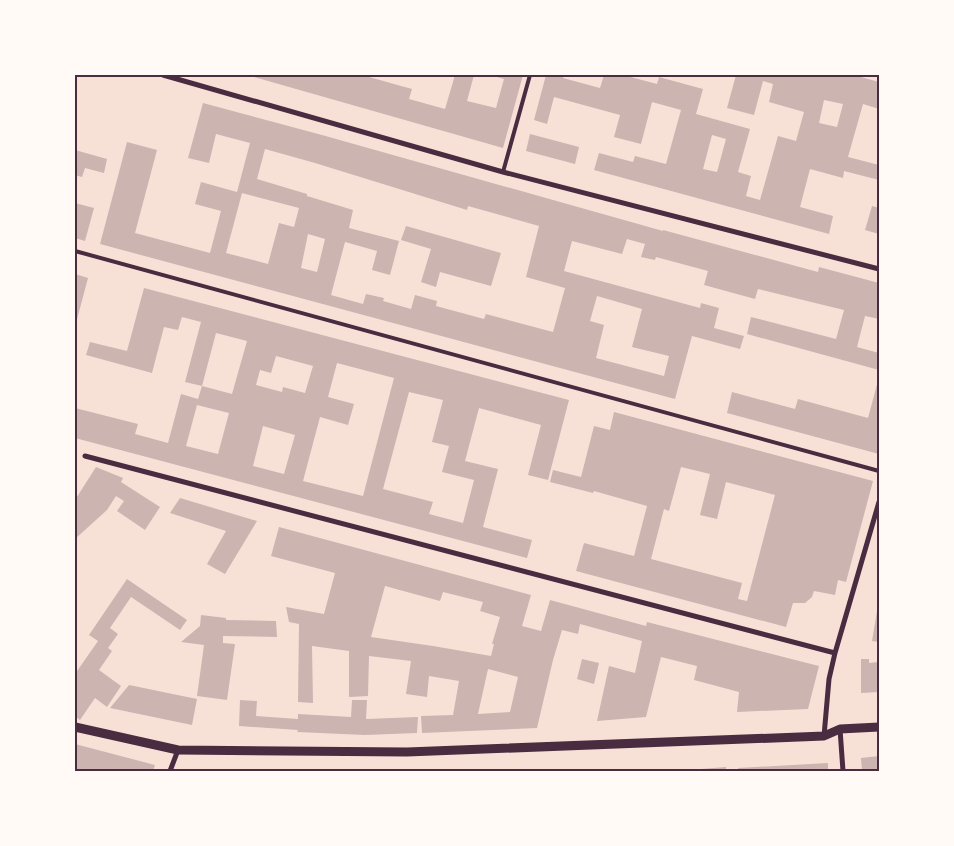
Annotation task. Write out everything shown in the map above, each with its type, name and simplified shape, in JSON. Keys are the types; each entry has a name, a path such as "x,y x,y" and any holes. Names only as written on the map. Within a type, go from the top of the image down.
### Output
{"street":[{"path":"163,75 503,172 879,269"},
{"path":"85,456 835,653"},
{"path":"824,736 835,653 879,502"},
{"path":"75,726 178,750 408,752 824,736 840,729 879,727"},
{"path":"840,729 843,771"},
{"path":"170,771 178,750"}],"lane":[{"path":"503,172 530,75"},
{"path":"75,251 879,471"}],"building":[{"path":"247,75 362,75 412,89 409,99 445,109 455,75 474,75 467,101 496,108 504,79 490,75 523,75 503,148"},
{"path":"546,75 564,75 563,78 600,88 604,75 623,75 657,84 659,77 703,89 696,114 750,129 738,172 751,176 746,196 760,200 778,136 796,141 804,112 769,102 773,84 763,81 754,115 727,108 736,75 854,75 879,82 879,109 863,104 848,157 879,165 879,180 844,171 843,178 810,169 800,207 833,216 829,234 594,170 599,153 633,162 635,156 666,164 681,110 652,102 641,144 614,137 620,115 554,97 547,124 534,120","holes":["824,100 843,104 837,127 819,123","712,135 726,139 717,172 703,169"]},
{"path":"203,103 663,231 818,272 819,267 879,283 879,319 865,316 857,347 879,353 879,370 747,334 751,317 836,339 844,310 758,289 755,299 704,285 708,271 656,257 655,260 641,257 645,244 627,239 622,254 572,241 564,271 700,308 701,303 719,308 714,328 744,336 740,349 692,336 675,399 100,244 127,142 157,150 135,233 210,253 221,211 195,204 201,182 237,192 250,143 216,134 209,163 188,158","holes":["265,149 467,210 468,206 539,226 526,277 565,288 553,332 486,314 484,319 436,306 437,301 415,295 411,309 383,301 384,298 366,294 363,304 331,295 345,242 377,251 372,270 390,275 399,241 349,228 353,210 257,179","242,193 299,208 294,227 279,223 268,264 226,253","308,234 325,239 317,272 301,268","597,296 642,309 632,347 669,356 664,376 596,358 604,325 590,321"]},
{"path":"530,134 579,147 575,164 526,151"},
{"path":"75,150 107,159 104,173 85,168 82,177 75,175"},
{"path":"75,203 94,208 85,241 75,238"},
{"path":"872,206 879,208 879,234 865,230"},
{"path":"406,226 501,253 491,286 440,272 436,287 421,282 431,249 401,240"},
{"path":"75,274 88,278 76,323 75,323"},
{"path":"144,288 569,400 548,480 528,475 541,425 479,408 465,461 498,469 483,527 532,540 527,558 75,438 75,408 138,424 135,434 168,443 181,394 198,399 202,386 185,382 201,322 182,317 178,330 164,327 152,373 86,355 90,342 127,351","holes":["216,333 247,341 232,394 202,386","276,356 313,366 305,393 283,387 282,392 256,385 260,370 271,373","337,363 394,378 363,496 303,481 320,417 348,425 354,404 328,397","409,392 443,400 432,442 449,446 442,472 474,480 463,523 429,514 433,502 383,489","197,405 229,413 218,454 186,446","263,426 295,435 284,474 253,466"]},
{"path":"879,377 879,454 727,413 732,392 795,409 798,399 868,418"},
{"path":"614,412 873,481 846,582 838,580 835,595 814,591 812,597 805,603 793,603 786,627 576,571 584,543 634,556 647,506 594,491 593,493 550,482 553,470 581,477 594,426 610,430","holes":["681,467 710,474 700,515 717,519 726,482 775,495 747,601 738,599 742,583 651,559 664,509 669,511"]},
{"path":"96,467 123,478 121,482 160,507 145,530 117,511 124,501 116,496 107,510 75,539 75,500"},
{"path":"180,498 257,521 225,574 207,564 226,531 170,513"},
{"path":"279,527 531,595 522,626 541,631 550,600 646,626 647,622 819,666 808,709 737,712 739,692 694,680 697,666 661,657 646,717 597,721 609,666 635,673 642,641 580,624 578,634 562,630 537,728 422,733 421,716 453,715 459,681 429,676 427,697 406,694 411,661 369,656 368,696 349,697 349,651 312,646 313,703 298,702 299,624 289,622 286,607 324,614 335,573 271,556","holes":["385,586 440,601 443,592 483,602 480,611 500,617 492,644 494,644 491,656 371,637","488,669 518,677 510,712 478,714"]},
{"path":"127,579 187,620 180,630 131,597 110,628 118,634 108,648 112,651 99,670 121,686 107,707 95,698 80,720 75,716 75,674 98,641 89,635"},
{"path":"879,605 879,642 872,641"},
{"path":"201,615 226,618 226,620 276,621 277,637 223,636 223,643 235,644 227,700 197,696 204,645 181,642 200,626"},
{"path":"582,659 599,663 594,684 577,679"},
{"path":"861,659 869,659 869,663 879,662 879,692 861,693"},
{"path":"129,685 197,699 192,725 110,708"},
{"path":"240,700 257,701 256,716 298,719 298,714 351,717 352,700 367,700 366,719 418,717 417,733 365,735 297,732 298,730 239,726"},
{"path":"75,744 155,765 153,771 75,770"},
{"path":"879,756 879,771 862,771 861,758"},
{"path":"828,763 828,771 739,771 738,768"},
{"path":"726,767 726,771 688,771 688,770"}]}
